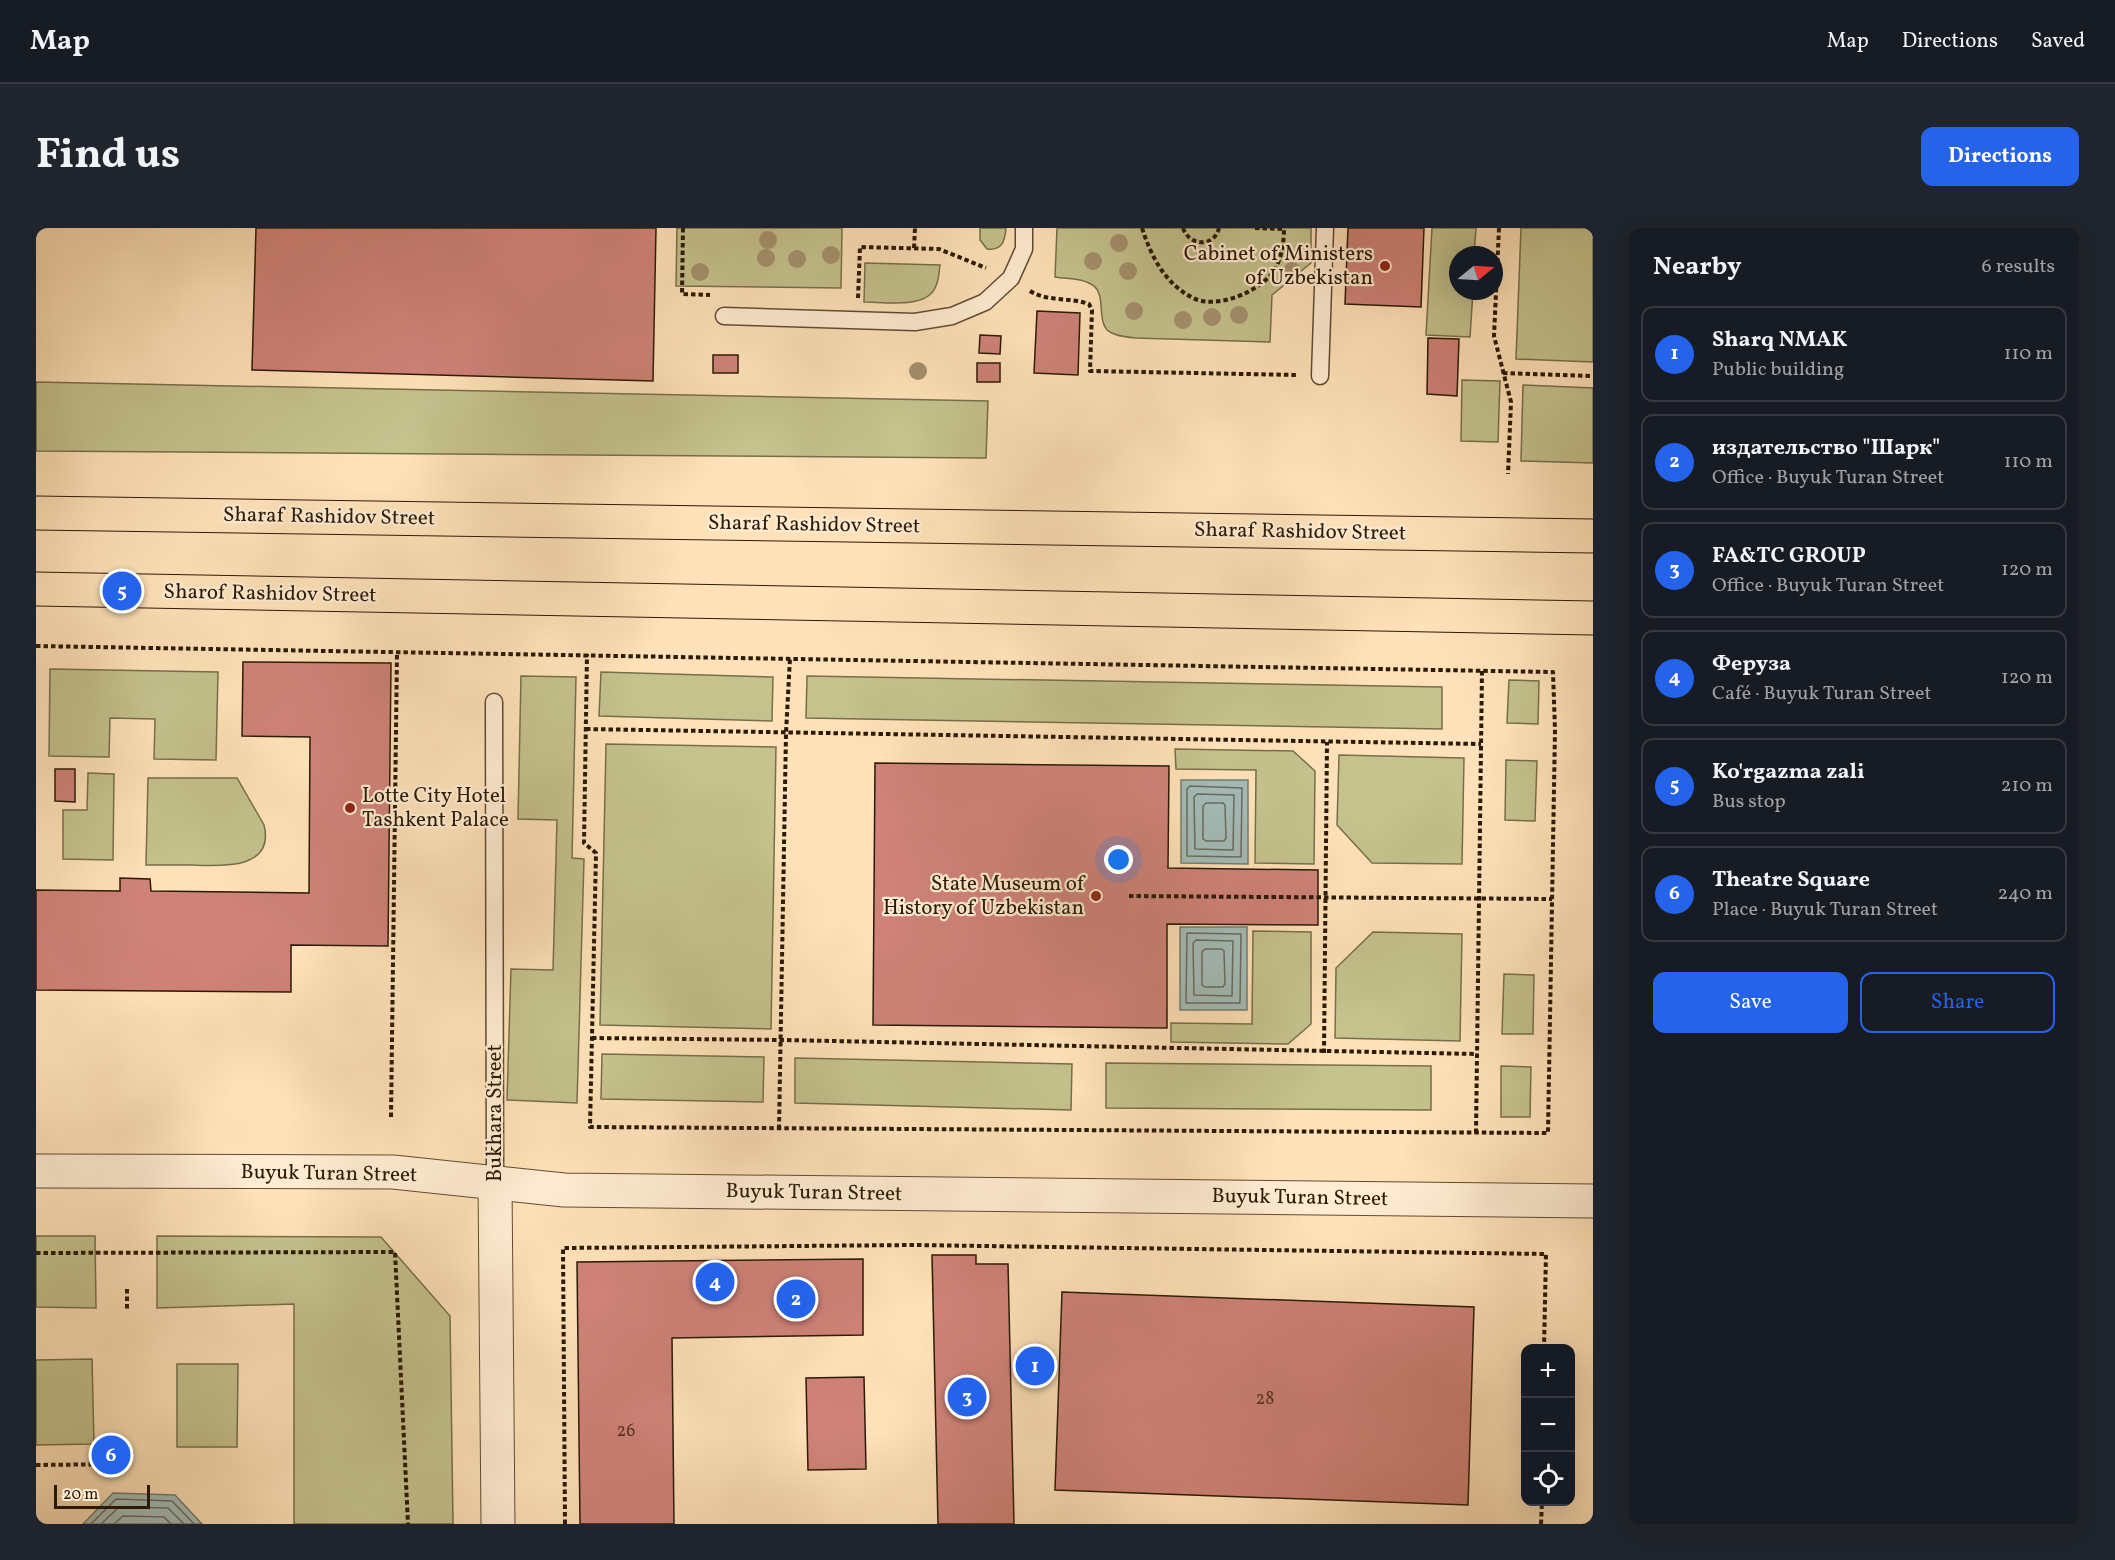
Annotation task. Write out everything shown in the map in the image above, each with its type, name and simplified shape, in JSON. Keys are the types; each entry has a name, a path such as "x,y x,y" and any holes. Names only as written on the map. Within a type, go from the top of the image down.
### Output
{"main road":[{"name":"Sharaf Rashidov Street","path":"36,513 1593,536"},
{"name":"Sharof Rashidov Street","path":"36,589 1593,618"}],"street":[{"name":"Buyuk Turan Street","path":"36,1171 393,1172 564,1190 1593,1202"},
{"name":"Bukhara Street","path":"495,1183 498,1524"}],"lane":[{"path":"724,316 924,320 952,316 985,302 1011,278 1024,249 1024,228"},
{"path":"1320,376 1325,228"},
{"name":"Bukhara Street","path":"494,702 495,1183"}],"path":[{"path":"683,228 682,294 717,295"},
{"path":"914,248 915,228"},
{"path":"1142,228 1153,260 1164,274 1180,290 1195,299 1212,302 1236,297 1256,288 1275,270 1283,247 1284,229 1255,228"},
{"path":"1183,228 1185,235 1193,241 1202,243 1211,240 1218,233 1219,228"},
{"path":"1499,228 1494,336 1511,402 1508,474"},
{"path":"847,297 859,297 860,247 939,249 1011,278 1039,297 1079,300 1089,304 1092,310 1090,371 1320,376"},
{"path":"1503,373 1593,376"},
{"path":"36,646 587,654 1553,672 1555,730 1548,1133 590,1127 596,853 584,843 587,654"},
{"path":"391,1117 397,653"},
{"path":"779,1129 786,733 790,658"},
{"path":"1476,1132 1482,671"},
{"path":"586,729 1481,744"},
{"path":"1324,1053 1327,742"},
{"path":"1129,896 1552,899"},
{"path":"592,1038 1477,1054"},
{"path":"565,1524 563,1248 914,1245 1546,1254 1545,1344"},
{"path":"36,1253 395,1252 408,1524"},
{"path":"127,1289 127,1311"},
{"path":"36,1465 130,1464"},
{"path":"1541,1524 1542,1506"}],"shaded area":[{"path":"677,228 842,228 841,288 676,286"},
{"path":"980,228 1006,228 1002,244 996,248 987,249 980,240"},
{"path":"1057,228 1311,228 1311,263 1272,295 1270,342 1135,338 1117,335 1107,330 1102,318 1100,298 1095,287 1081,280 1055,277"},
{"path":"1432,228 1476,228 1475,246 1449,246 1449,300 1472,300 1470,337 1426,335"},
{"path":"1521,228 1593,228 1593,362 1516,359"},
{"path":"865,263 940,265 935,288 930,295 913,302 893,303 864,302"},
{"path":"1462,380 1500,381 1498,442 1461,441"},
{"path":"36,382 988,401 986,458 36,451"},
{"path":"1523,385 1593,388 1593,463 1521,461"},
{"path":"50,669 218,672 216,760 154,759 155,719 110,718 109,757 49,756"},
{"path":"601,672 773,677 772,721 599,716"},
{"path":"521,676 576,677 572,858 584,859 577,1103 507,1100 511,969 553,970 557,820 518,819"},
{"path":"807,676 1442,687 1442,729 806,718"},
{"path":"1509,680 1539,681 1538,724 1507,723"},
{"path":"606,744 776,747 771,1029 600,1025"},
{"path":"1175,749 1293,751 1315,771 1314,864 1255,863 1256,770 1176,769"},
{"path":"1339,755 1464,758 1462,864 1372,863 1337,825"},
{"path":"1506,760 1537,761 1535,821 1505,820"},
{"path":"88,773 114,774 113,860 63,859 63,810 87,810"},
{"path":"148,778 237,778 264,825 265,840 261,850 254,858 231,865 146,865"},
{"path":"1253,931 1311,932 1311,1024 1288,1044 1171,1042 1171,1023 1252,1024"},
{"path":"1373,932 1462,934 1460,1041 1335,1038 1336,968"},
{"path":"1504,974 1534,975 1533,1034 1502,1034"},
{"path":"602,1054 764,1057 763,1102 601,1099"},
{"path":"795,1058 1072,1064 1071,1110 795,1103"},
{"path":"1106,1063 1431,1066 1431,1110 1106,1108"},
{"path":"1501,1066 1531,1067 1530,1117 1501,1117"},
{"path":"36,1236 95,1236 96,1308 36,1307"},
{"path":"157,1236 381,1237 450,1316 453,1524 294,1524 294,1304 157,1308"},
{"path":"92,1359 94,1444 36,1445 36,1360"},
{"path":"177,1364 238,1364 237,1447 177,1447"}],"water":[{"path":"1181,780 1248,780 1248,864 1181,863"},
{"path":"1180,927 1247,927 1247,1010 1180,1010"},
{"path":"113,1493 175,1495 202,1524 83,1524"}],"building":[{"path":"256,228 656,228 653,381 252,370"},
{"name":"Cabinet of Ministers of Uzbekistan","path":"1348,228 1424,228 1421,307 1345,304"},
{"path":"1037,311 1080,313 1078,375 1034,373"},
{"path":"980,335 1001,336 1000,354 979,353"},
{"path":"1428,338 1459,339 1457,396 1427,394"},
{"path":"713,355 738,355 738,373 713,373"},
{"path":"977,363 1000,363 1000,382 977,382"},
{"name":"Lotte City Hotel Tashkent Palace","path":"243,662 391,663 388,946 291,945 291,992 36,990 36,890 120,891 120,878 150,879 151,891 309,893 310,737 242,736"},
{"name":"State Museum of History of Uzbekistan","path":"875,763 1169,766 1168,868 1318,870 1318,925 1167,924 1167,1028 873,1025"},
{"path":"55,769 75,769 75,802 55,801"},
{"path":"932,1255 976,1255 976,1264 1008,1264 1014,1524 938,1524"},
{"path":"863,1259 863,1335 672,1338 674,1524 580,1524 577,1262"},
{"path":"1062,1292 1474,1307 1468,1505 1055,1490"},
{"path":"864,1377 866,1469 808,1470 806,1378"}],"place":[{"name":"Cabinet of Ministers of Uzbekistan","path":"1385,266"},
{"name":"Ko'rgazma zali","path":"122,591"},
{"name":"Lotte City Hotel Tashkent Palace","path":"350,808"},
{"name":"State Museum of History of Uzbekistan","path":"1096,896"},
{"name":"Феруза","path":"715,1282"},
{"name":"издательство \"Шарк\"","path":"796,1299"},
{"name":"Sharq NMAK","path":"1035,1366"},
{"name":"FA&TC GROUP","path":"967,1397"},
{"name":"Theatre Square","path":"111,1455"}]}
